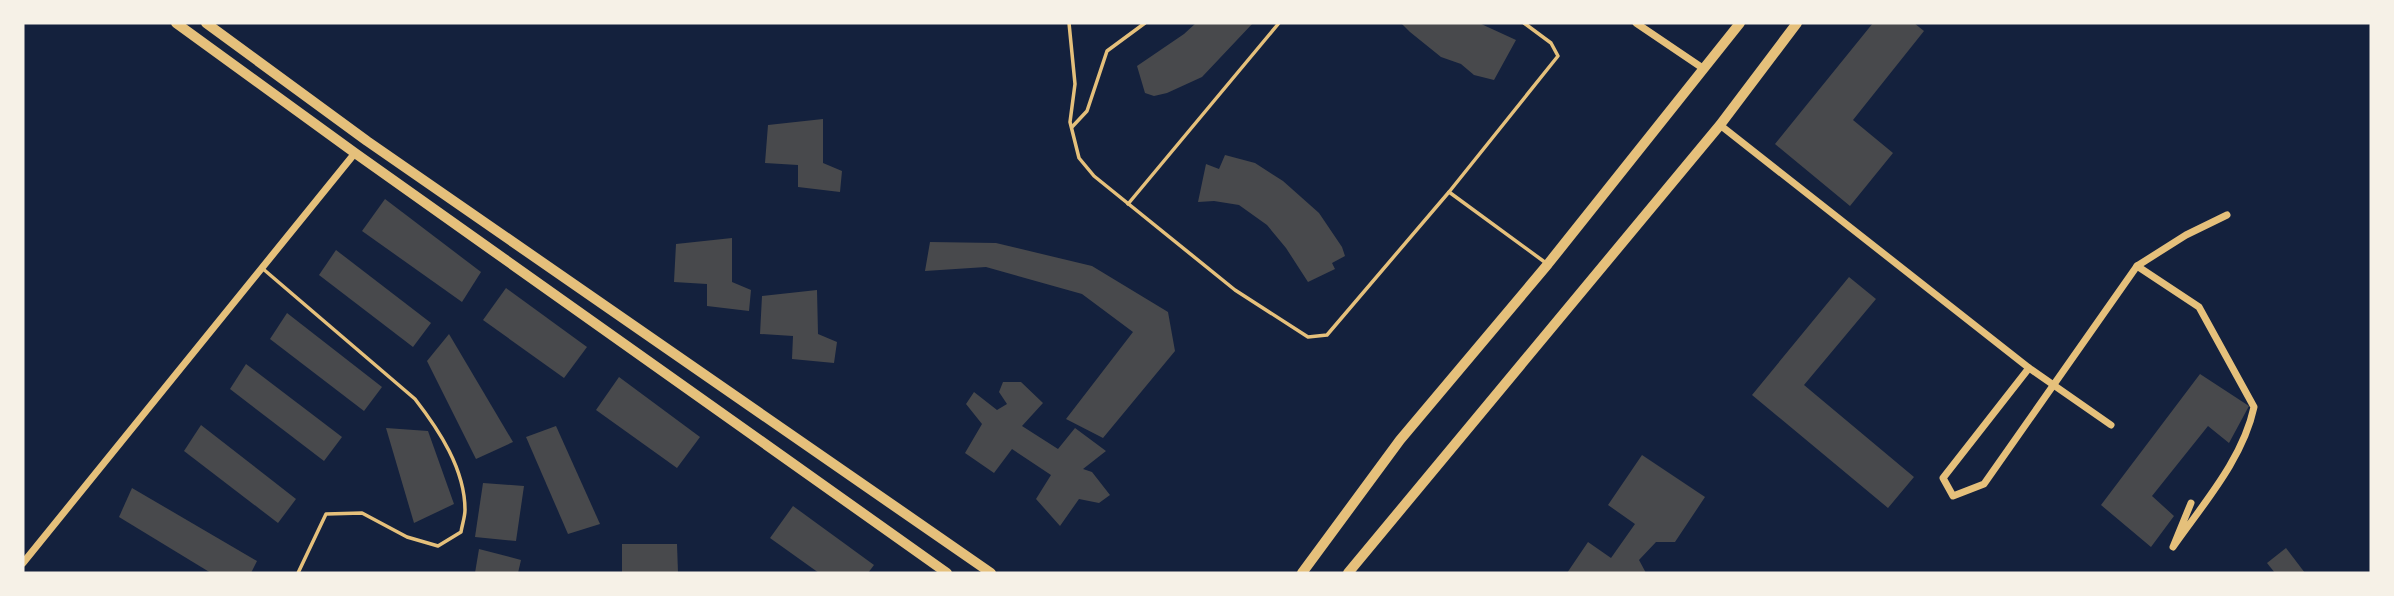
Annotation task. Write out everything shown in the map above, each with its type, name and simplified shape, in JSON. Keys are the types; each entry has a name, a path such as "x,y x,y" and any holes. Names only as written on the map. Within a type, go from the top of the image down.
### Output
{"main road":[{"path":"176,23 947,573"},
{"path":"206,23 367,141 991,573"},
{"path":"1302,573 1400,440 1548,264 1740,23"},
{"path":"1348,573 1720,125 1797,23"}],"street":[{"path":"1636,23 1704,69"},
{"path":"1720,125 2029,368 2111,425"},
{"path":"23,563 355,153"},
{"path":"2029,368 1943,478 1953,496 1984,484 2137,266 2186,235 2227,215"},
{"path":"2137,266 2199,307 2254,407 2249,429 2225,471 2172,547 2191,503"}],"lane":[{"path":"1069,23 1075,83 1072,127 1079,158 1094,176 1235,290 1308,337 1327,335 1449,192 1558,56 1551,43 1524,23"},
{"path":"1072,127 1087,111 1107,51 1145,23"},
{"path":"1128,204 1279,23"},
{"path":"1449,192 1548,264"},
{"path":"262,268 415,399 435,424 460,475 465,510 461,532 438,546 407,537 362,513 326,514 298,573"}],"building":[{"path":"1196,23 1253,23 1202,77 1167,93 1154,96 1145,93 1137,66"},
{"path":"1401,23 1479,23 1516,40 1494,80 1474,75 1461,64 1441,57"},
{"path":"1873,23 1914,23 1924,31 1853,120 1893,153 1850,206 1775,144"},
{"path":"823,119 823,163 842,171 840,192 798,187 798,165 765,163 768,125"},
{"path":"1225,155 1255,163 1283,181 1319,213 1345,256 1332,263 1335,269 1308,282 1267,225 1239,205 1214,201 1198,202 1206,164 1219,169"},
{"path":"385,199 481,272 462,302 362,231"},
{"path":"732,238 732,282 751,290 749,311 707,306 707,284 674,282 676,244"},
{"path":"930,242 996,243 1092,266 1168,312 1175,351 1103,438 1066,419 1133,332 1082,294 986,267 925,271"},
{"path":"336,250 431,323 413,347 319,275"},
{"path":"1849,277 1876,299 1804,385 1914,477 1888,508 1752,395"},
{"path":"506,288 587,347 564,378 483,320"},
{"path":"817,290 818,334 837,342 834,363 792,359 793,336 760,334 762,296"},
{"path":"287,313 382,387 364,411 270,339"},
{"path":"449,334 513,442 476,459 427,361"},
{"path":"246,364 342,437 324,461 230,389"},
{"path":"2200,374 2249,406 2229,443 2208,426 2152,496 2174,516 2151,547 2101,505"},
{"path":"619,377 700,437 677,468 596,410"},
{"path":"1003,382 1021,382 1043,403 1022,426 1058,449 1075,428 1106,451 1083,469 1092,472 1110,495 1099,503 1079,499 1060,526 1036,499 1051,475 1012,449 994,473 965,453 982,424 966,404 974,392 997,410 1007,404 999,392"},
{"path":"201,425 296,499 278,523 184,451"},
{"path":"556,426 600,524 568,534 526,437"},
{"path":"386,428 428,431 454,504 414,523"},
{"path":"1642,455 1705,497 1675,542 1656,542 1639,560 1646,573 1567,573 1588,542 1611,558 1635,524 1608,505"},
{"path":"483,483 524,486 516,541 475,537"},
{"path":"132,488 257,561 251,573 211,573 119,517"},
{"path":"793,506 874,565 868,573 819,573 770,538"},
{"path":"622,544 677,544 678,573 622,573"},
{"path":"2286,548 2305,573 2275,573 2267,563"},
{"path":"479,549 521,560 518,573 475,573"}]}
